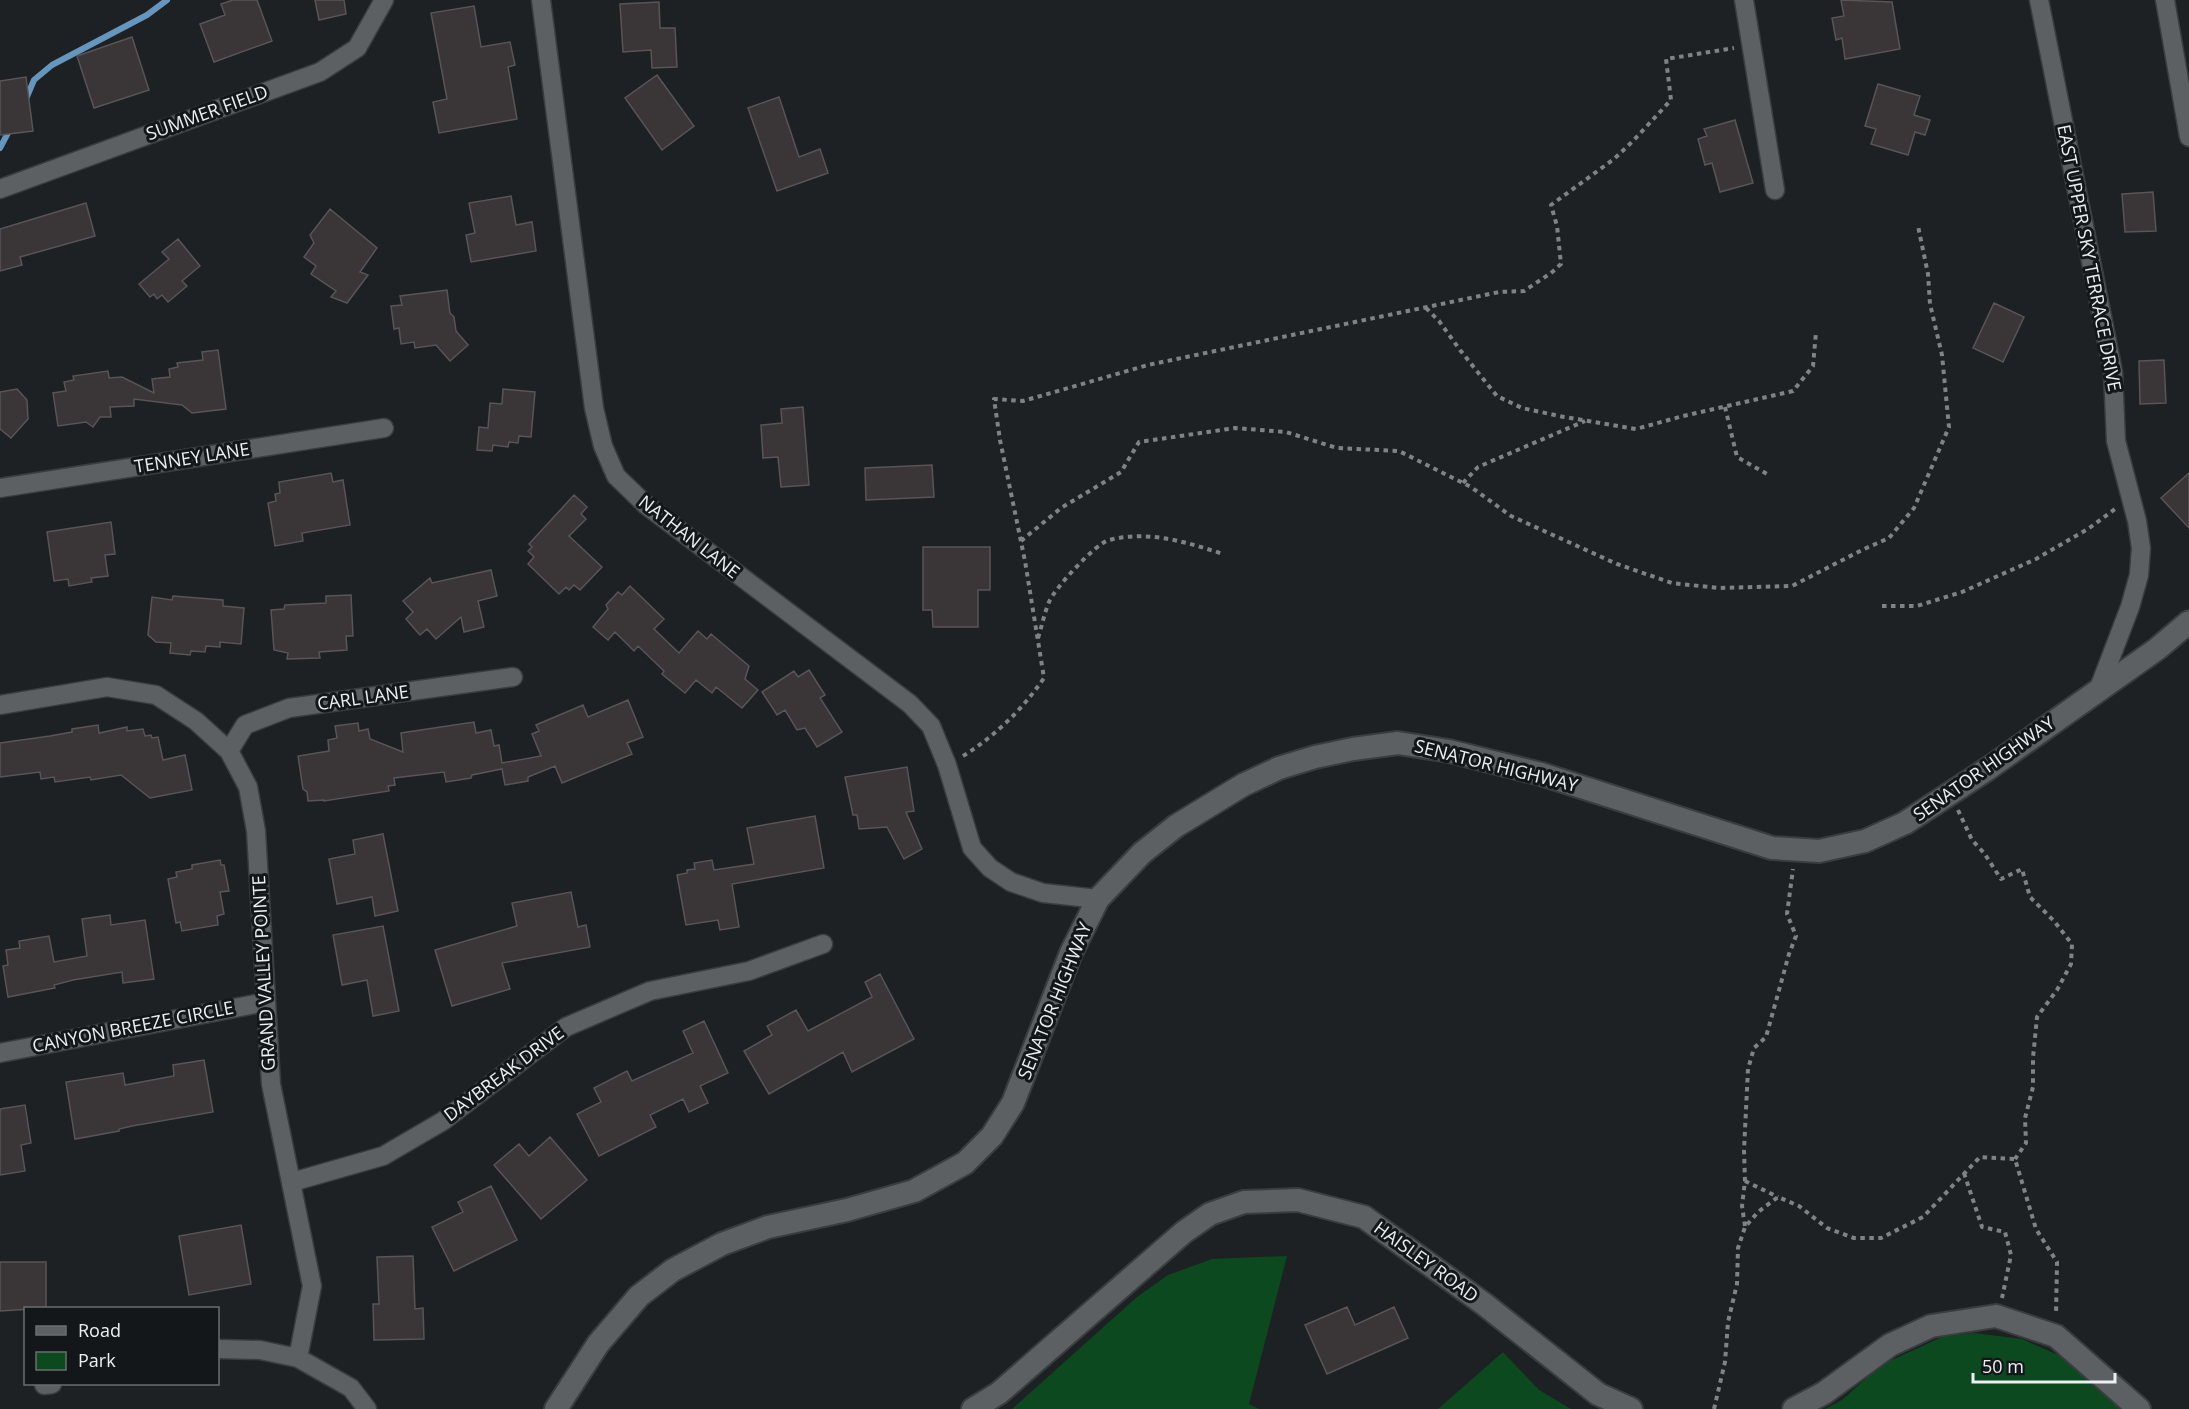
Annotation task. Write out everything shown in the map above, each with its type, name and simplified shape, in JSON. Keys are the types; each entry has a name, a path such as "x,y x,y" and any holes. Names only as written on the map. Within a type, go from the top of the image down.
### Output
{"street":[{"name":"SUMMER FIELD","path":"0,189 320,72 357,48 384,0"},
{"name":"NATHAN LANE","path":"541,0 594,408 603,446 616,476 645,505 910,704 931,726 947,765 972,848 990,868 1011,882 1043,893 1098,899"},
{"path":"1744,0 1775,190"},
{"name":"EAST UPPER SKY TERRACE DRIVE","path":"2039,0 2114,372 2116,441 2141,548 2139,575 2130,607 2099,688"},
{"path":"2165,0 2189,137"},
{"name":"TENNEY LANE","path":"0,488 384,428"},
{"name":"SENATOR HIGHWAY","path":"556,1409 598,1344 639,1296 673,1270 722,1244 768,1227 847,1210 914,1191 965,1163 992,1136 1013,1103 1071,953 1098,899 1142,853 1176,826 1243,785 1279,768 1315,757 1398,743 1449,751 1540,774 1772,848 1819,851 1865,841 1905,823 1989,768 2157,649 2189,622"},
{"name":"CARL LANE","path":"229,751 245,725 289,708 513,677"},
{"name":"GRAND VALLEY POINTE","path":"0,705 107,687 156,695 196,722 229,751 248,787 256,831 271,1084 312,1287 298,1358"},
{"name":"DAYBREAK DRIVE","path":"292,1182 383,1156 443,1121 566,1027 650,991 749,971 823,944"},
{"name":"CANYON BREEZE CIRCLE","path":"0,1053 266,1002"},
{"name":"HAISLEY ROAD","path":"973,1409 999,1393 1184,1232 1210,1214 1244,1202 1298,1200 1364,1217 1484,1304 1598,1394 1631,1409"},
{"path":"1794,1409 1824,1393 1890,1345 1931,1326 1996,1316 2056,1336 2139,1409"},
{"path":"219,1349 260,1350 298,1358 351,1388 367,1409"}],"path":[{"path":"947,765 993,735 1032,695 1044,678 994,399 1023,401 1148,365 1499,292 1524,291 1561,264 1557,226 1551,205 1614,159 1671,100 1666,59 1752,45"},
{"path":"1021,542 1061,508 1120,472 1139,442 1235,428 1286,432 1337,448 1399,451 1463,483 1510,516 1617,564 1672,583 1718,588 1792,586 1889,538 1914,508 1949,427 1942,355 1929,304 1928,274 1918,226"},
{"path":"1425,307 1439,321 1497,396 1522,408 1636,429 1793,391 1813,366 1816,332"},
{"path":"1725,408 1737,457 1767,474"},
{"path":"1463,483 1478,467 1586,421"},
{"path":"1882,606 1917,606 1972,588 2036,559 2088,529 2130,498"},
{"path":"1038,639 1050,600 1073,570 1107,540 1144,536 1180,540 1223,554"},
{"path":"1951,793 1972,840 1984,853 2001,879 2022,869 2030,897 2054,921 2072,944 2071,964 2057,990 2037,1017 2033,1087 2025,1118 2026,1143 2015,1159"},
{"path":"1745,1227 1742,1206 1745,1181 1744,1150 1748,1069 1754,1048 1766,1037 1796,936 1787,914 1796,850"},
{"path":"1745,1181 1799,1206 1827,1228 1854,1238 1881,1238 1923,1217 1980,1157 2015,1159"},
{"path":"2015,1159 2036,1229 2057,1262 2056,1336"},
{"path":"1964,1173 1982,1227 2005,1232 2011,1255 1996,1316"},
{"path":"1714,1409 1725,1362 1728,1322 1737,1284 1738,1248 1745,1227 1758,1212 1778,1197"}],"green space":[{"path":"1287,1256 1249,1404 1259,1409 1012,1409 1137,1297 1168,1275 1212,1259"},
{"path":"1974,1333 2022,1339 2065,1358 2125,1409 1825,1409 1842,1400 1881,1365 1942,1337"},
{"path":"1503,1352 1539,1390 1571,1409 1438,1409"}],"building":[{"path":"233,0 257,0 272,41 214,62 200,24 225,15 221,4"},
{"path":"315,0 344,0 346,14 319,20"},
{"path":"1841,0 1892,2 1900,49 1845,59 1842,38 1836,40 1832,18 1844,16"},
{"path":"659,2 660,28 675,28 677,67 652,68 651,50 623,52 620,4"},
{"path":"474,6 481,47 510,42 515,65 508,67 517,119 439,133 433,102 447,99 431,13"},
{"path":"132,37 149,90 94,108 77,56"},
{"path":"657,75 694,126 662,150 625,98"},
{"path":"26,77 33,131 0,135 0,81"},
{"path":"1878,84 1920,96 1914,115 1930,120 1925,135 1915,132 1908,155 1871,144 1876,129 1865,126"},
{"path":"779,97 799,157 820,149 828,173 777,191 748,108"},
{"path":"1735,120 1753,183 1720,192 1712,163 1705,165 1698,139 1707,136 1704,129"},
{"path":"2153,192 2156,231 2125,232 2122,194"},
{"path":"511,196 516,225 532,222 536,251 471,262 466,235 475,233 469,203"},
{"path":"86,203 95,236 20,257 22,265 0,271 0,229"},
{"path":"330,209 377,248 360,272 368,275 347,303 331,297 336,291 311,274 316,266 304,257 314,243 310,235"},
{"path":"178,239 200,266 182,281 187,286 168,302 162,295 157,299 154,294 150,297 139,284 169,259 162,252"},
{"path":"447,290 450,313 454,317 456,331 468,345 450,361 436,345 415,348 414,342 401,344 399,328 394,329 391,306 402,305 400,296"},
{"path":"1994,303 2024,317 2003,362 1973,348"},
{"path":"218,350 226,409 192,413 182,405 134,399 134,406 110,407 111,417 100,417 93,427 86,422 58,426 53,393 66,391 64,382 74,380 73,376 108,371 109,378 122,377 154,393 152,379 170,377 169,369 178,367 177,363 203,360 202,352"},
{"path":"2164,360 2166,403 2140,404 2139,361"},
{"path":"17,389 27,400 28,419 11,438 0,429 0,392"},
{"path":"503,389 535,392 531,437 519,436 518,443 509,442 508,447 493,445 492,451 477,450 479,427 488,428 490,403 502,404"},
{"path":"803,407 809,485 781,487 778,457 763,458 761,425 782,423 781,409"},
{"path":"932,465 934,497 866,500 865,468"},
{"path":"331,473 333,482 343,480 350,525 302,533 303,541 275,546 268,503 276,501 275,494 280,493 279,482"},
{"path":"2189,473 2189,528 2161,498"},
{"path":"574,495 587,507 581,514 586,519 569,536 602,567 580,590 574,585 569,590 566,587 559,594 528,564 534,557 528,551 532,547 529,544"},
{"path":"111,522 115,554 105,555 108,576 91,578 92,582 69,586 68,579 54,581 47,532"},
{"path":"923,547 990,547 990,590 978,590 978,627 933,627 932,610 923,610"},
{"path":"491,570 497,596 478,601 484,627 464,632 461,617 436,639 427,629 420,635 406,619 413,612 403,601 430,578 432,583"},
{"path":"630,586 664,619 654,629 679,653 698,631 707,639 711,634 749,666 745,679 758,690 742,708 716,687 712,693 696,680 685,693 662,674 664,671 638,646 634,651 615,632 608,640 593,627 608,609 606,605 618,592 622,595"},
{"path":"351,595 353,636 346,636 347,650 319,652 320,658 287,659 288,653 274,650 271,610 284,609 285,605 326,603 326,596"},
{"path":"173,596 223,600 223,606 244,608 241,644 220,642 220,647 206,646 205,652 191,651 190,655 170,653 171,643 156,642 148,635 152,597 172,600"},
{"path":"809,670 825,695 820,698 842,732 817,747 805,728 797,730 785,710 777,715 762,692 794,671 798,677"},
{"path":"628,700 643,737 627,743 632,754 562,783 555,766 528,777 528,781 505,785 502,769 446,782 444,772 394,778 395,785 388,786 389,791 324,801 308,801 307,792 303,789 298,756 329,751 328,740 337,738 335,726 358,723 359,731 368,729 370,739 403,752 401,733 474,722 476,733 491,730 494,746 499,745 502,763 541,756 532,734 539,731 536,725 583,705 588,717"},
{"path":"98,725 99,733 127,727 127,731 143,729 145,736 158,737 163,760 185,755 192,790 150,798 121,775 91,780 90,777 55,782 54,777 41,779 40,772 0,777 0,743 72,732 72,729"},
{"path":"907,767 914,811 906,812 922,849 904,859 887,827 859,829 857,815 853,815 845,777"},
{"path":"815,816 824,868 732,884 739,927 720,930 718,920 686,925 677,875 695,869 694,863 712,860 714,870 754,864 747,828"},
{"path":"383,834 398,911 375,916 372,897 337,904 329,859 355,854 353,840"},
{"path":"220,860 221,865 224,865 229,891 220,892 224,914 217,916 218,925 182,931 180,922 176,923 168,879 177,877 176,872 192,869 192,865"},
{"path":"571,892 578,927 586,925 590,947 502,963 510,989 452,1006 435,950 517,926 512,903"},
{"path":"110,915 111,925 145,920 154,979 123,983 122,972 73,980 54,985 55,988 8,997 3,966 8,965 6,950 20,948 19,941 49,936 54,962 87,956 82,919"},
{"path":"383,926 399,1011 373,1016 367,980 342,985 333,935"},
{"path":"880,974 914,1039 852,1072 843,1052 769,1094 744,1051 772,1035 767,1026 796,1010 808,1031 872,997 865,982"},
{"path":"704,1021 728,1073 700,1086 708,1103 689,1112 683,1099 650,1115 656,1127 599,1156 577,1114 601,1102 594,1088 627,1071 632,1081 693,1053 683,1031"},
{"path":"204,1060 213,1112 132,1126 119,1129 119,1131 75,1139 66,1082 123,1073 125,1085 174,1076 173,1065"},
{"path":"25,1105 31,1143 21,1145 25,1171 0,1175 0,1109"},
{"path":"550,1137 587,1180 541,1219 494,1165 519,1144 529,1156"},
{"path":"491,1186 517,1240 454,1271 432,1227 463,1212 458,1202"},
{"path":"241,1225 251,1284 189,1295 179,1236"},
{"path":"413,1256 415,1309 423,1308 424,1339 374,1340 373,1304 379,1304 377,1257"},
{"path":"0,1262 46,1262 46,1307 24,1307 24,1309 0,1311"},
{"path":"1347,1307 1355,1325 1394,1307 1408,1338 1327,1374 1305,1325"}],"waterway":[{"path":"26,99 34,80 52,65 147,15 167,0"},
{"path":"0,148 10,129"}]}
